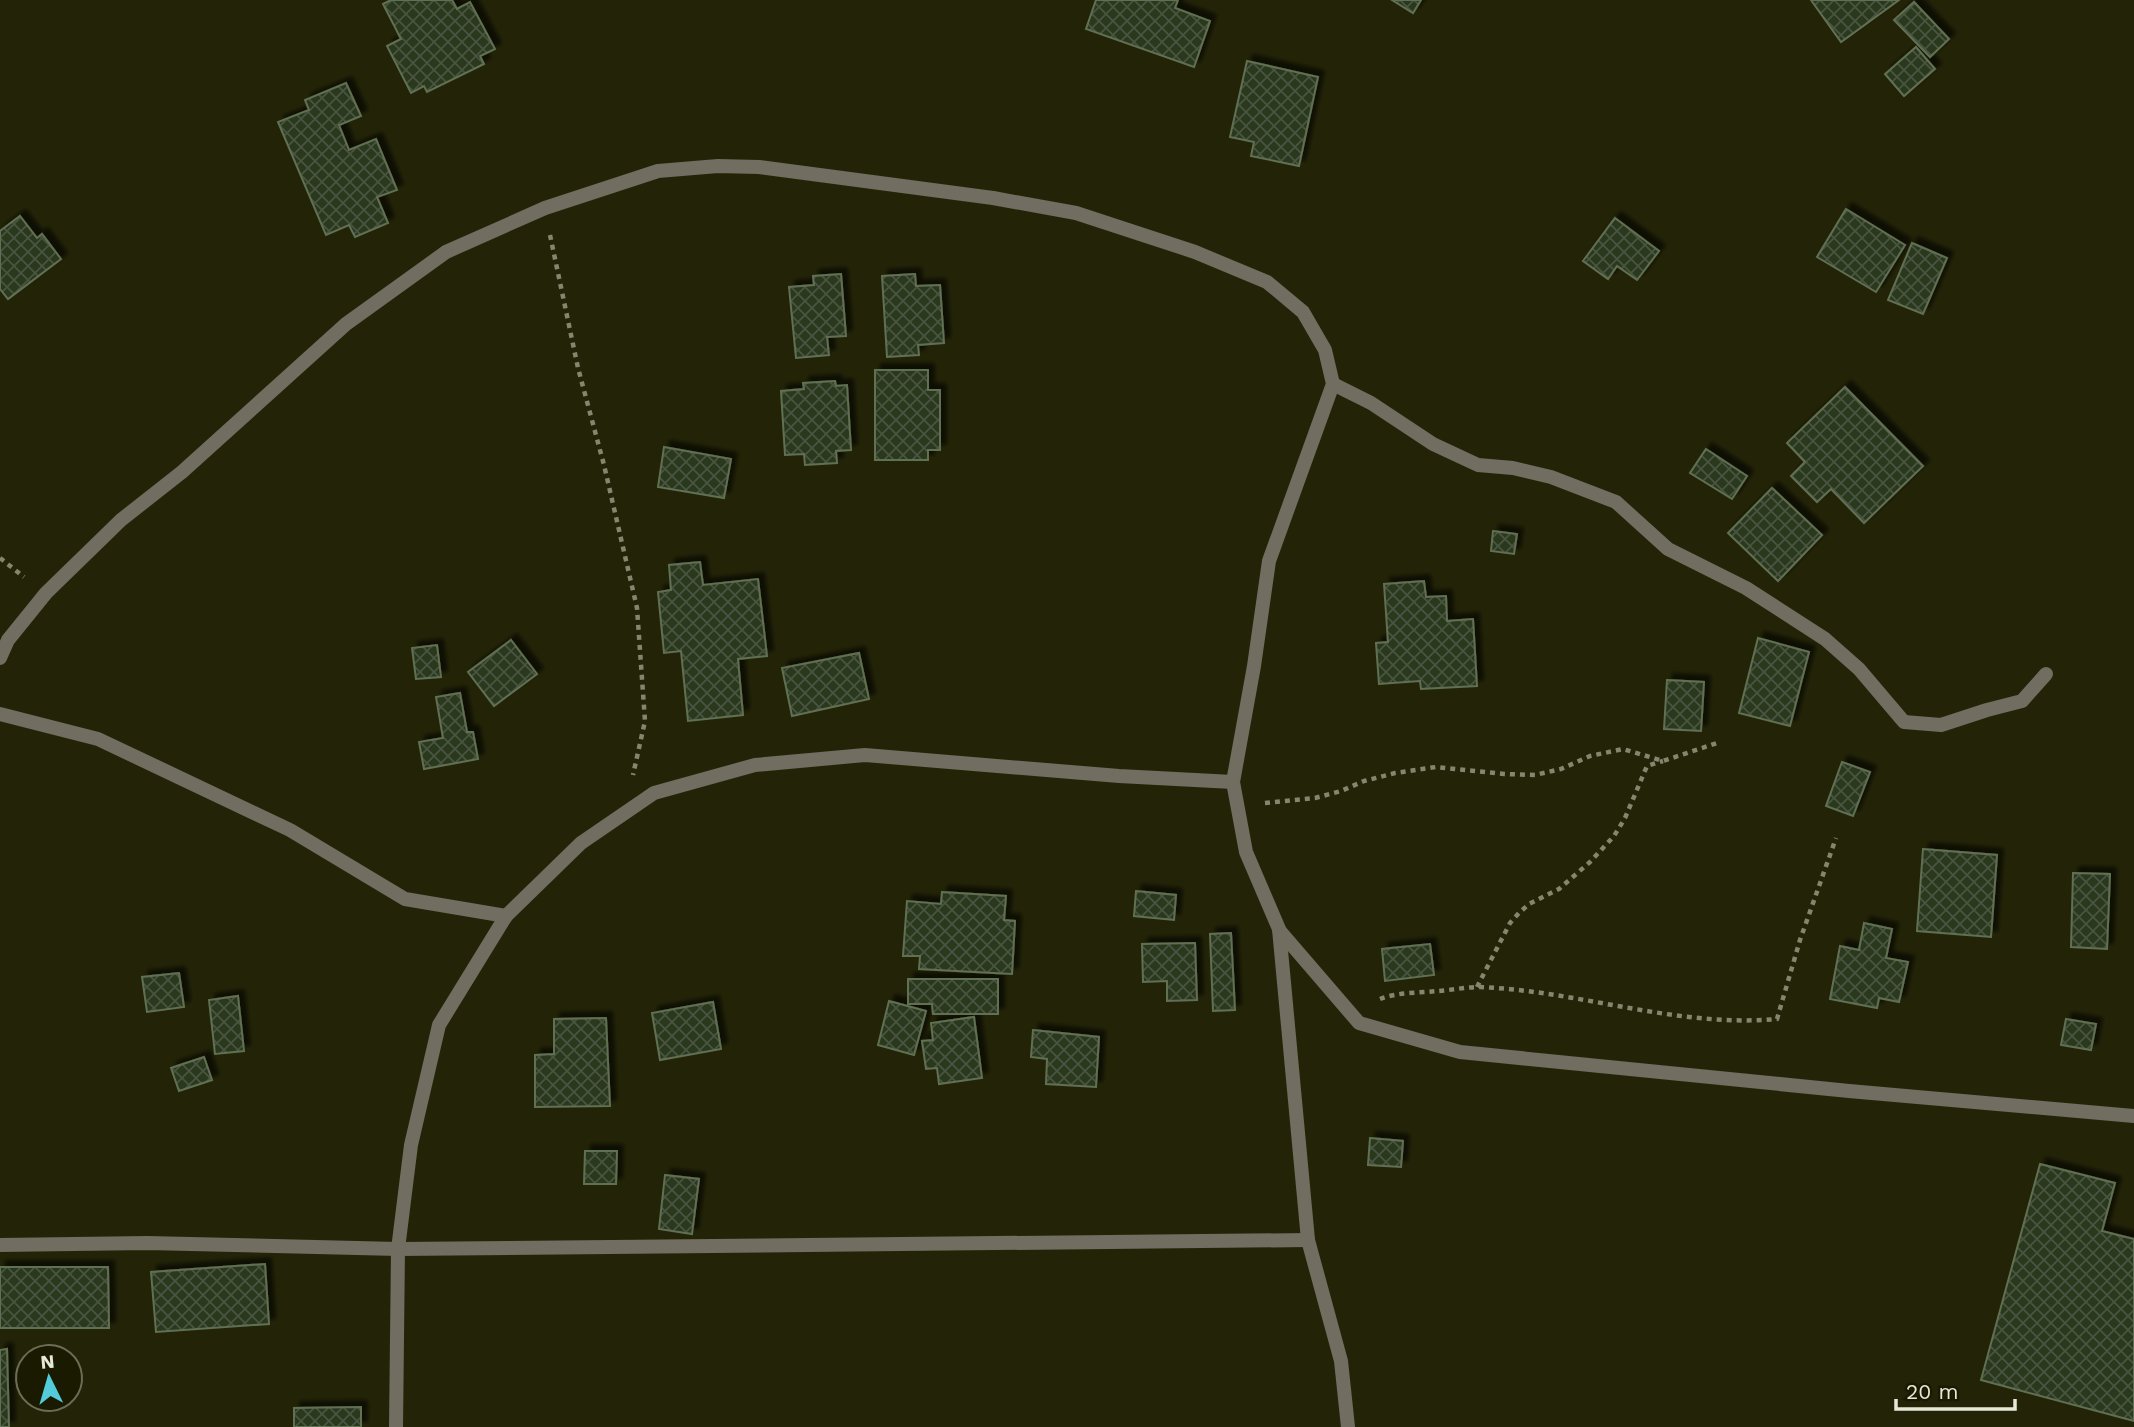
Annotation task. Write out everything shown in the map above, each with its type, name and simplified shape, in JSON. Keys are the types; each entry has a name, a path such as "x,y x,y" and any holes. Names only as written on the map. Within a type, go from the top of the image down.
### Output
{"street":[{"path":"0,658 8,640 46,593 121,520 182,472 346,324 446,252 545,208 658,171 718,166 759,167 979,196 1076,213 1195,252 1267,282 1303,312 1325,350 1333,384 1269,561 1233,782 1246,852 1279,929 1359,1023 1460,1052 2134,1116"},
{"path":"1333,384 1371,403 1433,444 1478,465 1513,468 1551,477 1616,502 1668,549 1746,588 1825,639 1859,669 1904,722 1941,725 2022,701 2046,674"},
{"path":"0,714 98,739 290,831 405,899 506,916"},
{"path":"396,1427 398,1250 411,1145 439,1025 506,916 580,843 654,793 755,765 865,755 1119,776 1233,782"},
{"path":"1279,929 1308,1240 1341,1362 1348,1427"},
{"path":"0,1245 147,1243 398,1250 1308,1240"}],"path":[{"path":"545,208 578,368 637,608 645,721 625,813"},
{"path":"1477,987 1510,923 1529,904 1559,889 1590,862 1614,835 1625,818 1647,766 1720,742"},
{"path":"1236,806 1315,798 1395,773 1436,767 1535,775 1561,769 1590,756 1623,749 1663,761"},
{"path":"1359,1023 1369,1005 1383,998 1477,987 1517,990 1692,1018 1756,1021 1777,1019 1800,940 1836,838"}],"building":[{"path":"391,0 452,0 457,9 470,2 495,49 480,56 484,64 427,92 424,86 411,93 387,46 401,39 383,4"},
{"path":"1096,0 1178,0 1175,8 1210,21 1194,67 1086,29"},
{"path":"1392,0 1421,0 1413,13"},
{"path":"1811,0 1899,0 1841,42"},
{"path":"1914,2 1949,39 1930,57 1894,20"},
{"path":"1916,47 1935,69 1904,96 1885,74"},
{"path":"1247,61 1318,77 1299,166 1251,156 1254,142 1230,137"},
{"path":"346,83 361,116 339,125 349,150 376,139 397,190 377,197 388,223 355,237 349,225 326,235 278,122 309,110 305,100"},
{"path":"1846,209 1905,245 1876,292 1817,257"},
{"path":"20,216 37,238 42,234 61,259 8,299 0,289 0,231"},
{"path":"1615,218 1659,251 1637,280 1617,266 1608,279 1583,261"},
{"path":"1912,243 1947,258 1923,314 1888,300"},
{"path":"841,274 846,336 827,337 829,355 796,358 789,287 814,285 813,276"},
{"path":"915,274 916,286 940,285 944,343 918,345 919,355 887,357 882,276"},
{"path":"875,370 928,370 928,390 940,390 940,450 928,450 928,460 875,460"},
{"path":"835,381 836,386 847,385 851,450 836,451 837,463 805,465 804,454 785,455 781,391 804,389 803,383"},
{"path":"1845,387 1923,466 1864,523 1831,489 1817,502 1791,476 1805,462 1787,443"},
{"path":"664,447 731,459 724,498 658,487"},
{"path":"1706,449 1747,476 1732,499 1690,473"},
{"path":"1772,488 1822,535 1778,581 1728,533"},
{"path":"1493,531 1517,534 1514,554 1491,551"},
{"path":"700,562 703,585 758,579 767,656 738,659 743,715 688,721 681,651 664,653 658,592 671,590 669,565"},
{"path":"1424,581 1426,597 1446,596 1447,621 1473,619 1477,686 1421,689 1420,681 1379,684 1376,643 1388,642 1384,584"},
{"path":"1758,638 1809,652 1790,726 1739,713"},
{"path":"511,640 537,674 494,706 468,672"},
{"path":"437,645 441,677 416,679 412,648"},
{"path":"859,653 869,699 792,716 782,668"},
{"path":"1667,680 1704,682 1701,731 1664,729"},
{"path":"460,693 467,732 473,732 478,759 424,769 419,742 443,738 436,697"},
{"path":"1842,762 1870,772 1853,816 1826,806"},
{"path":"1923,849 1997,855 1991,937 1917,931"},
{"path":"2073,873 2110,874 2107,949 2071,947"},
{"path":"1136,891 1176,895 1174,920 1134,916"},
{"path":"942,892 1006,896 1004,920 1015,921 1012,974 919,969 920,956 903,956 907,901 941,904"},
{"path":"1864,923 1892,929 1886,958 1908,962 1899,1002 1879,998 1877,1008 1830,999 1840,946 1859,950"},
{"path":"1231,933 1235,1010 1213,1011 1210,934"},
{"path":"1195,943 1197,1000 1167,1001 1167,981 1143,982 1142,944"},
{"path":"1430,944 1434,975 1385,981 1382,949"},
{"path":"179,973 184,1007 147,1012 142,977"},
{"path":"908,979 998,979 998,1014 933,1014 932,1004 908,1004"},
{"path":"238,996 244,1051 215,1054 209,1000"},
{"path":"889,1001 926,1011 914,1055 878,1045"},
{"path":"713,1002 721,1049 660,1060 652,1013"},
{"path":"974,1017 982,1078 939,1084 937,1068 926,1069 922,1041 933,1040 931,1023"},
{"path":"606,1018 610,1106 535,1107 535,1055 554,1054 554,1019"},
{"path":"2066,1019 2096,1024 2091,1050 2061,1045"},
{"path":"1033,1030 1099,1037 1096,1087 1046,1084 1047,1059 1031,1057"},
{"path":"204,1057 212,1080 179,1091 171,1068"},
{"path":"1370,1138 1403,1141 1401,1167 1368,1165"},
{"path":"585,1151 617,1151 616,1184 584,1184"},
{"path":"2040,1164 2115,1183 2102,1231 2134,1239 2134,1421 1981,1380"},
{"path":"665,1175 699,1179 692,1234 659,1229"},
{"path":"265,1264 269,1324 156,1332 151,1272"},
{"path":"0,1267 108,1267 109,1328 0,1328"},
{"path":"7,1349 9,1427 0,1427 0,1350"},
{"path":"361,1407 361,1427 294,1427 294,1408"}]}
